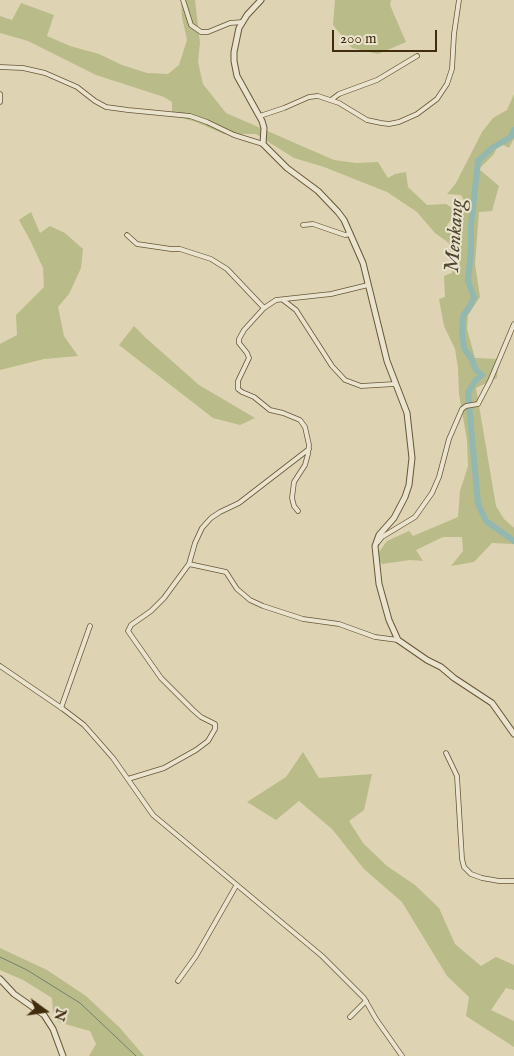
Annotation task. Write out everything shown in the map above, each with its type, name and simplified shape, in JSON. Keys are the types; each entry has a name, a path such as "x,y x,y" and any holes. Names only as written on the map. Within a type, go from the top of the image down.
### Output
{"street":[{"path":"183,0 191,25 200,32 208,32 230,23 243,22"},
{"path":"261,0 243,22 236,35 234,61 241,84 260,116 264,128 264,144"},
{"path":"260,116 309,97 318,96 339,103 368,120 389,124 407,119 432,104 443,92 450,75 459,0"},
{"path":"330,100 340,94 377,80 417,56"},
{"path":"0,66 18,67 45,73 77,87 94,101 106,107 190,116 234,135 264,144 287,168 318,191 338,212 363,263 387,362 394,384 407,413 411,440 409,485 394,518 379,535 375,546 376,566 382,598 398,640"},
{"path":"0,94 0,102"},
{"path":"302,225 313,224 345,235 350,234"},
{"path":"127,235 137,244 180,249 211,259 227,270 264,308"},
{"path":"298,511 294,506 292,498 294,482 304,465 309,449 306,427 302,422 283,413 270,410 254,397 240,391 237,387 238,380 249,358 239,339 244,330 264,308 276,300 331,294 368,285"},
{"path":"283,300 296,310 332,366 345,380 360,386 394,384"},
{"path":"375,546 381,538 415,517 432,493 439,476 449,439 462,409 466,406 478,404 490,381 514,324"},
{"path":"128,779 164,768 196,750 208,741 215,729 215,724 201,717 161,678 128,632 130,625 151,611 164,598 188,564 202,528 211,518 238,503 309,449"},
{"path":"188,564 226,572 237,589 250,600 263,606 303,619 339,624 375,637 398,640 427,660 441,667 492,703 514,734"},
{"path":"61,708 90,626"},
{"path":"0,666 61,708 95,736 153,815 236,886 316,950 366,1001 402,1056"},
{"path":"446,753 457,776 464,867 472,874 482,878 514,881"},
{"path":"178,982 200,949 236,886"},
{"path":"0,979 14,994 44,1016 53,1028 63,1056"},
{"path":"350,1017 366,1001"}],"green space":[{"path":"181,0 195,0 200,43 198,62 203,84 226,113 334,160 356,163 378,162 388,178 395,174 406,172 408,187 427,205 446,204 458,212 447,225 456,236 461,224 465,202 461,195 447,194 456,183 482,132 493,118 507,110 514,94 514,138 509,148 499,143 494,154 479,169 499,186 492,211 479,212 475,264 480,297 468,315 467,329 475,358 498,359 497,378 476,388 496,506 504,519 514,528 514,544 492,543 474,562 451,566 463,551 462,537 443,537 416,550 423,561 410,560 382,564 376,556 387,541 409,531 413,536 458,517 460,491 468,466 467,440 459,394 455,349 444,326 439,299 445,297 444,276 452,273 449,243 435,233 417,212 387,192 324,167 294,158 256,134 224,134 196,122 172,115 172,102 164,97 96,75 28,41 0,33 0,16 12,20 21,3 54,15 47,36 147,73 168,74 179,65 187,40 182,17"},
{"path":"335,0 391,0 390,5 406,42 378,54 352,48 333,25"},
{"path":"31,212 40,233 50,226 65,233 83,249 81,268 69,294 58,307 64,336 78,356 44,359 0,370 0,344 17,335 16,315 44,287 43,268 19,220"},
{"path":"134,326 199,385 255,418 240,425 213,418 119,345"},
{"path":"303,752 319,778 372,774 364,810 349,821 363,843 387,866 415,885 439,908 455,944 481,966 496,957 514,965 514,990 506,988 491,1010 514,1021 514,1047 466,1016 469,997 447,976 402,902 364,869 332,829 299,801 276,820 247,802 286,777"},
{"path":"0,948 47,970 86,996 120,1028 144,1056 89,1056 96,1044 90,1031 58,1022 53,1012 52,998 23,980 0,970"}],"waterway":[{"name":"Menkang","path":"514,130 511,137 492,148 478,161 471,226 468,281 474,297 463,316 462,333 464,348 476,370 482,375 475,381 468,393 478,504 486,521 514,541"},
{"path":"0,957 27,970 80,1003 136,1056"}]}
